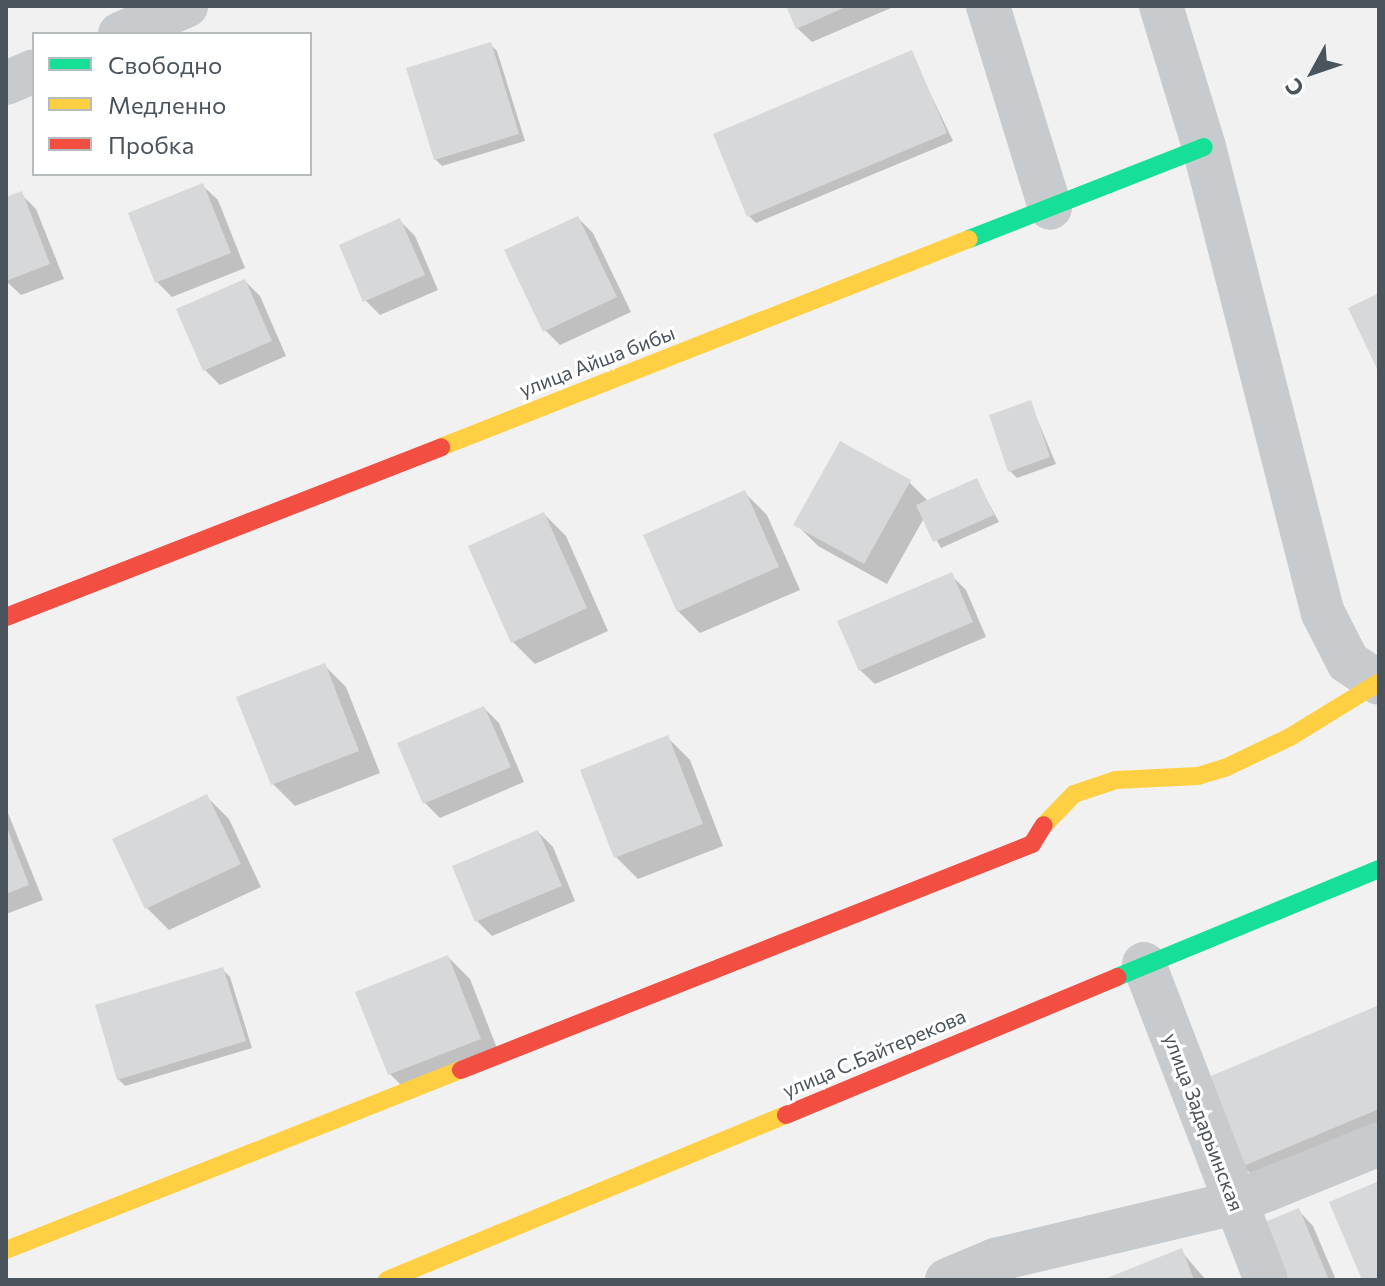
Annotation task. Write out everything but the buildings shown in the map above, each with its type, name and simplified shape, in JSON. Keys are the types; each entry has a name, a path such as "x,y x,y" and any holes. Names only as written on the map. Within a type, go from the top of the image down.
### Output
{"street":[{"path":"125,32 186,6"},
{"path":"988,6 1050,208"},
{"path":"6,1250 1032,844 1052,812 1074,794 1116,780 1198,776 1225,768 1290,737 1378,683 1348,662 1323,613 1204,147 1161,6"},
{"path":"6,83 32,72"},
{"name":"улица Айша бибы","path":"10,606 1204,147"},
{"name":"улица С.Байтерекова","path":"387,1280 1379,869"},
{"name":"улица Задарьинская","path":"1144,964 1266,1280"},
{"path":"947,1280 995,1260 1234,1203 1379,1144"}],"traffic: fast":[{"path":"969,239 1204,147"},
{"path":"1117,977 1379,869"}],"traffic: slow":[{"path":"441,447 969,239"},
{"path":"1044,825 1074,794 1116,780 1198,776 1225,768 1290,737 1378,683"},
{"path":"6,1250 461,1070"},
{"path":"387,1280 786,1115"}],"traffic: jam":[{"path":"6,617 441,447"},
{"path":"461,1070 1032,844 1044,825"},
{"path":"786,1115 1117,977"}]}
